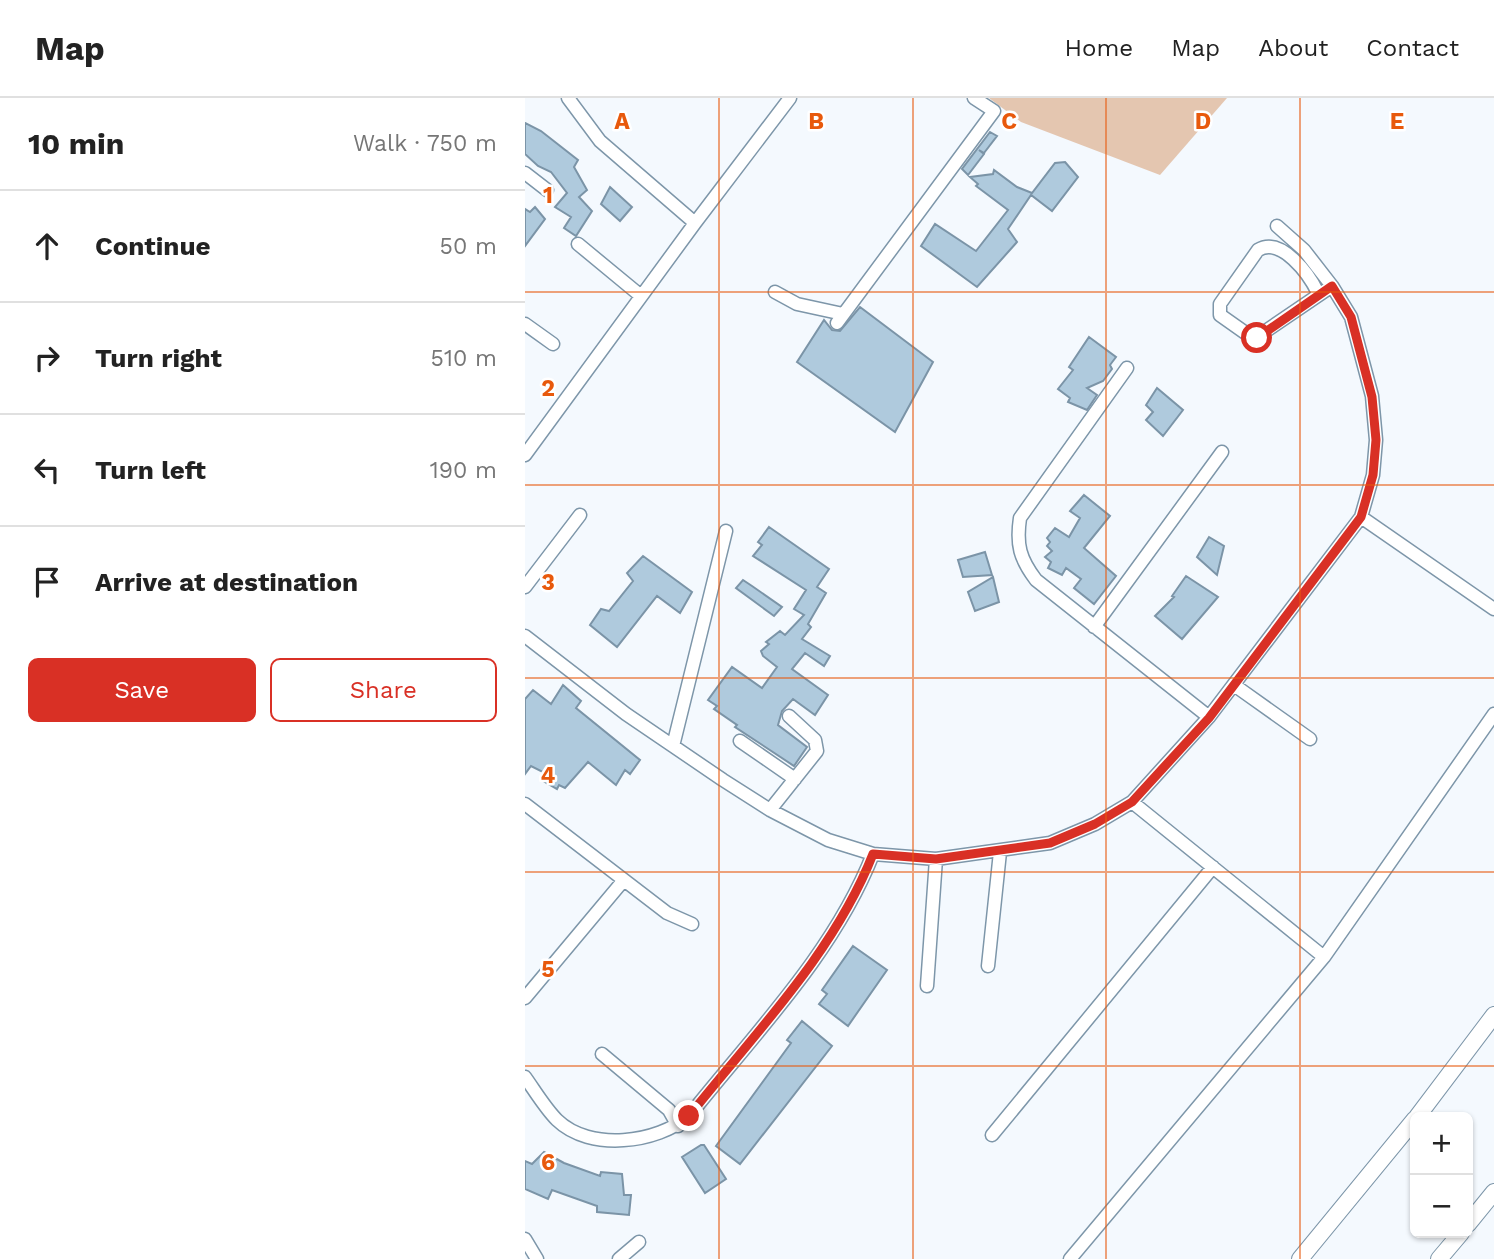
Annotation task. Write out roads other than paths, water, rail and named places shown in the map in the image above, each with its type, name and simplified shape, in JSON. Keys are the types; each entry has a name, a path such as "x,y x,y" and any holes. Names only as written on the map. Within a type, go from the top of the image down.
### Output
{"main road":[{"path":"1421,1112 1494,1015"},
{"path":"1300,1259 1410,1125"},
{"path":"1473,1218 1494,1192"},
{"path":"1439,1259 1457,1238"}],"street":[{"path":"568,98 600,141 695,223"},
{"path":"525,455 790,98"},
{"path":"775,292 797,304 840,318 994,111 974,98"},
{"path":"525,173 547,190"},
{"path":"527,643 625,714 770,810 828,840 873,854 936,859 1050,843 1095,824 1132,802 1209,718 1361,517 1373,475 1376,440 1372,397 1351,317 1332,286 1304,250 1277,226"},
{"path":"578,244 641,296"},
{"path":"1318,293 1306,273 1275,247 1266,246 1258,250 1220,304 1220,315 1254,339 1332,286"},
{"path":"525,324 553,344"},
{"path":"1127,368 1020,518 1017,539 1020,559 1036,580 1209,718"},
{"path":"1094,627 1222,452"},
{"path":"525,587 580,515"},
{"path":"1361,517 1494,609"},
{"path":"673,746 726,531"},
{"path":"1234,685 1310,739"},
{"path":"1070,1259 1324,957 1494,714"},
{"path":"770,810 817,751 815,740 789,716"},
{"path":"740,741 795,779"},
{"path":"1132,802 1324,957"},
{"path":"525,804 667,913 692,924"},
{"path":"988,966 1000,852"},
{"path":"525,1077 557,1120 585,1135 635,1139 678,1126 689,1116 820,951 857,895 873,854"},
{"path":"927,986 936,859"},
{"path":"992,1135 1213,867"},
{"path":"525,998 623,881"},
{"path":"602,1054 669,1110 678,1126"},
{"path":"525,1239 537,1259"},
{"path":"619,1259 639,1242"}]}
